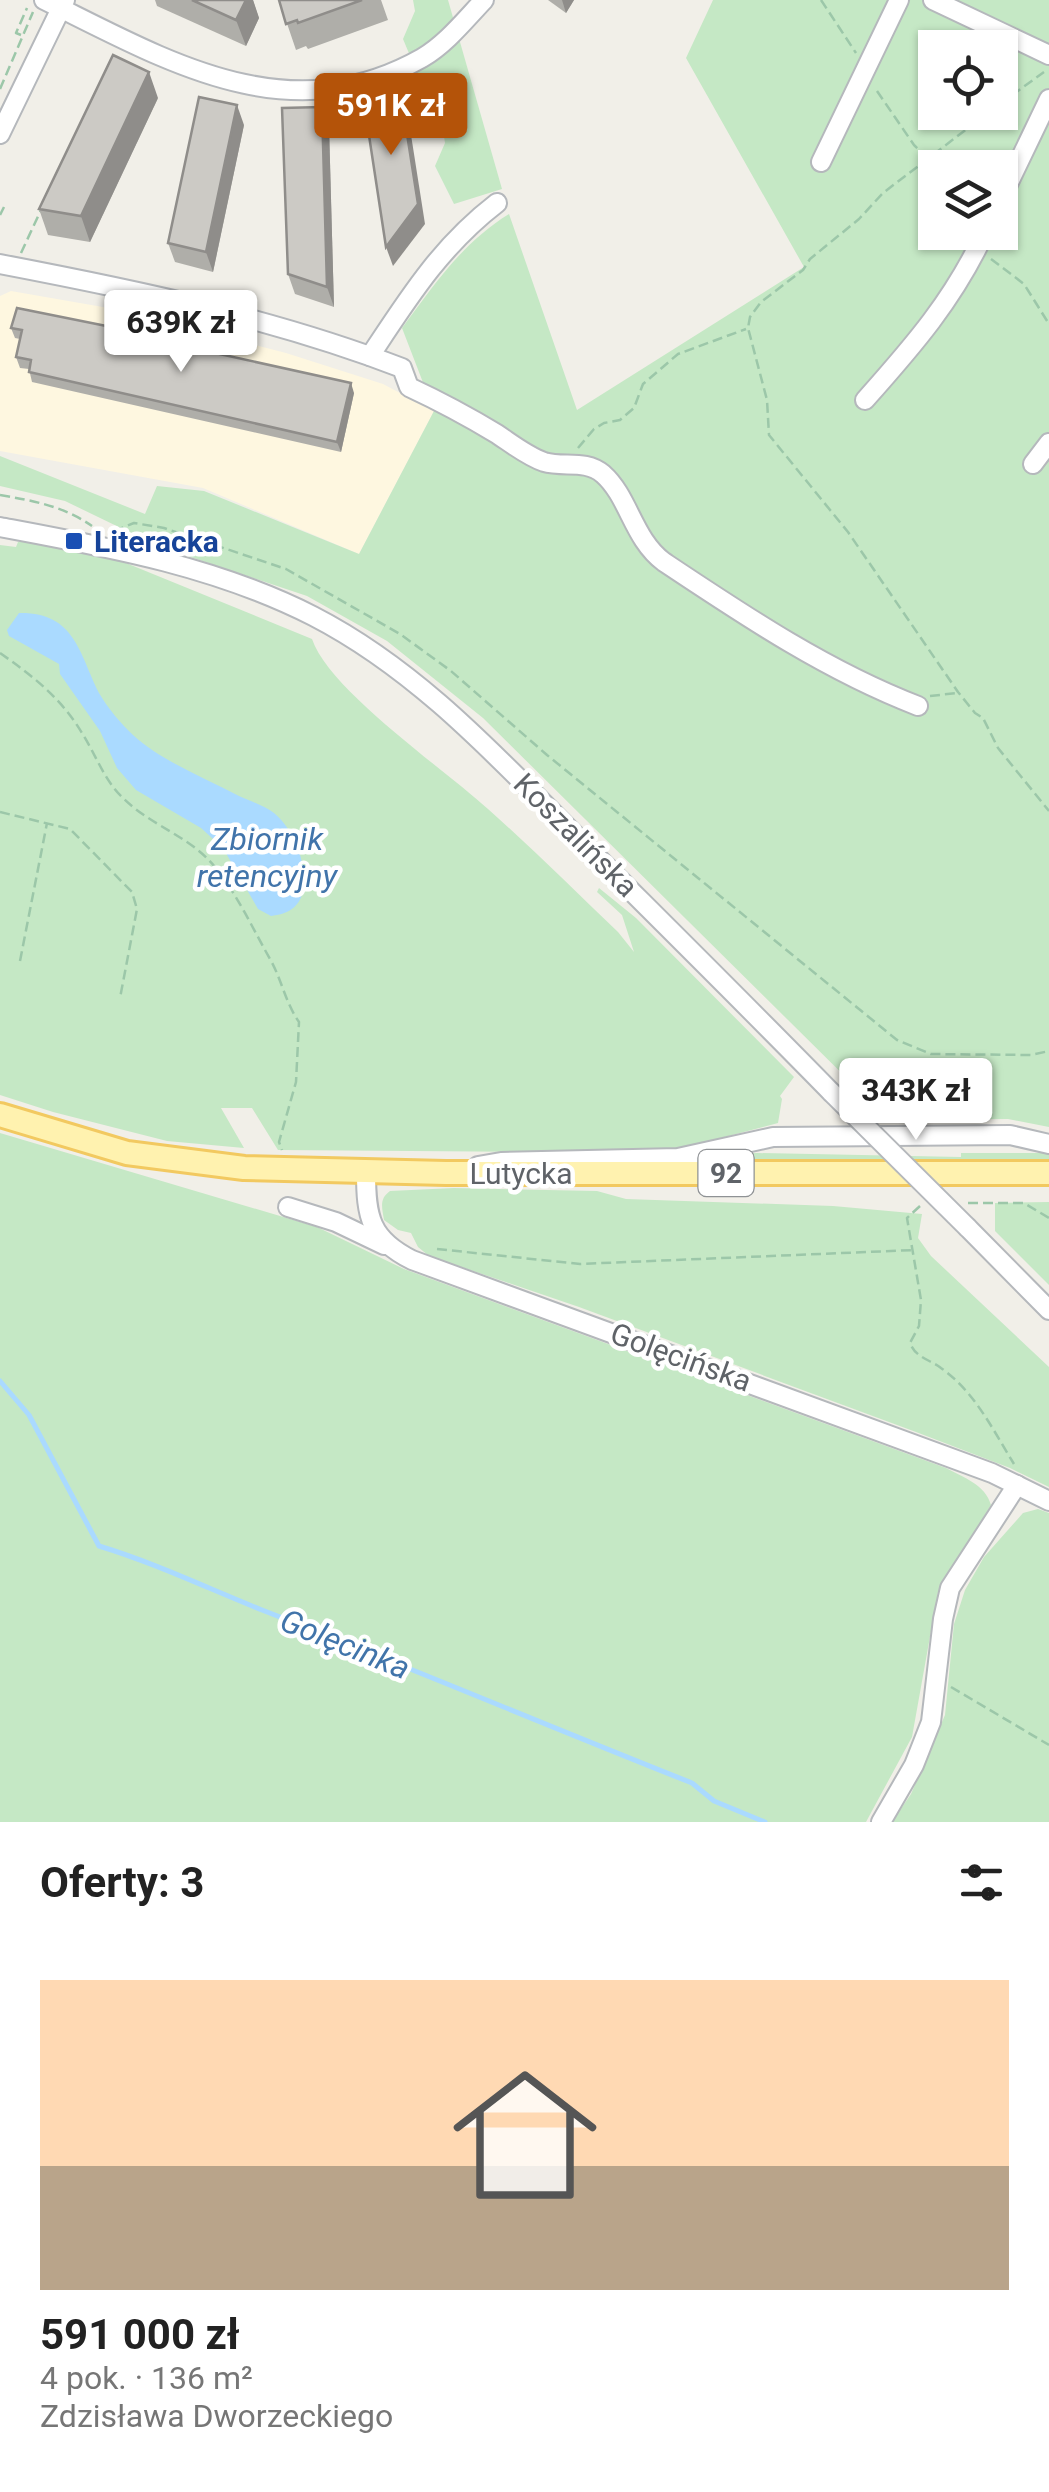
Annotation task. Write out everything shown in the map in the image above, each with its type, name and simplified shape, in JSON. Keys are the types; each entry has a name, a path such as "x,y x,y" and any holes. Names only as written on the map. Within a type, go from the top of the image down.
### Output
{"main road":[{"name":"Lutycka","path":"0,1116 92,1145 152,1158 296,1171 1049,1172"}],"street":[{"path":"0,134 47,4 186,69 232,84 300,89 351,86 424,57 484,0"},
{"path":"821,162 899,0"},
{"path":"933,0 1049,55"},
{"path":"1018,164 1049,99"},
{"path":"370,356 421,280 462,230 497,203"},
{"path":"866,400 928,330 960,284 977,250"},
{"path":"0,264 170,298 289,330 402,368 408,387 532,457 599,471 615,488 652,553 740,613 880,691 918,706"},
{"path":"1032,464 1049,443"},
{"name":"Koszalińska","path":"0,527 122,550 228,580 314,616 386,661 480,740 1049,1310"},
{"path":"446,1172 500,1162 678,1158 773,1136 1010,1136 1049,1145"},
{"path":"366,1172 371,1224 389,1248"},
{"name":"Golęcińska","path":"288,1207 336,1222 412,1260 884,1432 1017,1484 1049,1501"},
{"path":"881,1822 914,1765 931,1722 942,1619 950,1588 1017,1484"}],"path":[{"path":"821,0 883,102 919,150"},
{"path":"0,89 23,36 16,33 47,4"},
{"path":"1018,91 1049,68"},
{"path":"940,150 966,130"},
{"path":"918,166 883,192 859,219 810,259 804,270 761,302 750,317 748,328 767,400 769,435 848,532 958,692 982,718 998,748 1049,811"},
{"path":"20,257 46,200"},
{"path":"992,250 1024,284 1049,324"},
{"path":"555,464 575,451 594,429 620,420 634,408 643,384 678,354 748,328"},
{"path":"0,494 43,502 73,513 98,530"},
{"path":"113,532 134,523 164,528 270,564 342,599 400,634 451,671 897,1040 931,1054 1031,1055 1049,1051"},
{"path":"0,653 47,686 84,736 106,780 124,800 192,844 216,868 253,925 258,942 272,961 289,1008 300,1022 296,1082 278,1142 296,1171"},
{"path":"0,812 70,829 137,900 120,998"},
{"path":"20,962 47,821"},
{"path":"964,1203 1024,1203 1049,1218"},
{"path":"933,1205 918,1206 907,1218 921,1300 918,1326 910,1344 914,1353 940,1367 971,1394 1018,1470 1017,1484"},
{"path":"438,1249 580,1264 915,1250"},
{"path":"937,1678 1049,1745"}],"shaded area":[{"path":"11,291 120,310 286,353 383,384 434,411 359,554 203,488 0,451 0,296"}],"green space":[{"path":"413,0 448,0 502,189 454,204 435,166 445,143 441,117 431,106 403,39 415,11"},
{"path":"713,0 1049,0 1049,1127 1008,1119 889,1120 483,718 387,641 307,596 158,546 65,501 0,486 0,456 145,514 157,486 204,491 359,554 434,411 402,328 463,251 509,214 577,410 804,267 686,58"},
{"path":"18,542 46,542 126,563 312,639 340,681 364,705 505,824 634,952 622,915 597,892 599,888 636,918 794,1077 780,1096 778,1123 663,1153 278,1150 252,1108 221,1108 244,1148 167,1141 0,1095 0,545 16,547"},
{"path":"0,1133 317,1227 404,1269 946,1468 979,1487 991,1505 938,1592 912,1737 866,1822 0,1822"},
{"path":"757,1153 961,1157 961,1153 1049,1153 1049,1164 703,1162"},
{"path":"390,1191 597,1191 626,1199 833,1206 922,1214 918,1238 931,1256 1049,1367 1049,1487 916,1432 579,1307 429,1256 418,1247 411,1233 384,1220 383,1200"},
{"path":"1049,1202 1049,1285 995,1231 995,1203"},
{"path":"1038,1509 1049,1513 1049,1822 892,1822 911,1794 945,1715 954,1624 965,1590 984,1557 1023,1513"}],"water":[{"name":"Zbiornik retencyjny","path":"19,613 52,619 64,627 80,650 106,704 145,745 184,769 266,808 281,820 293,838 303,869 303,890 296,906 271,916 258,909 223,848 201,828 136,790 117,768 100,731 60,674 59,664 9,636 7,630"}],"building":[{"path":"192,0 246,0 236,20"},
{"path":"279,0 362,0 286,24"},
{"path":"113,55 149,72 81,216 39,209"},
{"path":"399,83 418,204 386,247 363,96"},
{"path":"199,97 237,105 206,252 168,243"},
{"path":"322,107 327,287 288,274 282,108"},
{"path":"17,308 161,337 162,332 176,335 174,344 351,383 337,442 29,372 31,360 16,357 22,330 11,328"}],"waterway":[{"name":"Golęcinka","path":"0,1381 29,1415 99,1546 692,1783 714,1801 765,1822"}],"place":[{"name":"Literacka","path":"74,541"}]}
